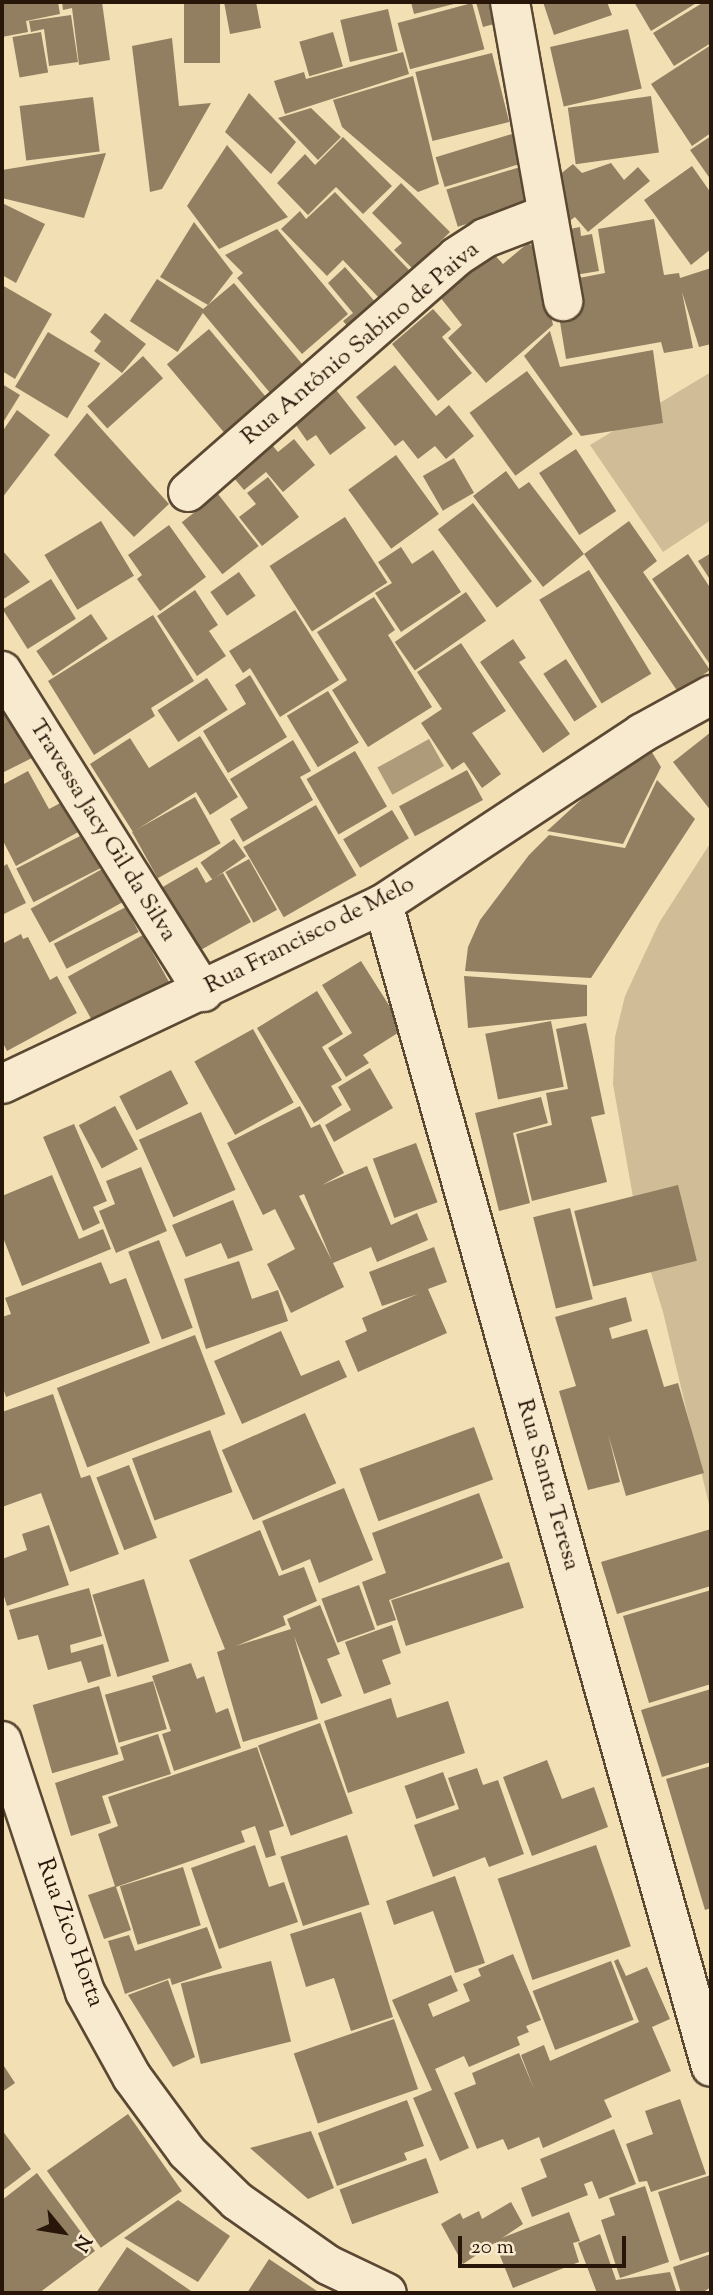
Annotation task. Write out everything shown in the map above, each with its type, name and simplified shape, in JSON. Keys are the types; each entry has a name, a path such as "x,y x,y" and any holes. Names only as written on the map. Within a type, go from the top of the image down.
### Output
{"street":[{"path":"510,2 545,215 563,301"},
{"name":"Rua Antônio Sabino de Paiva","path":"188,492 456,257 485,238 545,215"},
{"name":"Travessa Jacy Gil da Silva","path":"2,671 203,992"},
{"name":"Rua Francisco de Melo","path":"2,1084 203,992 383,904 642,733 711,695"},
{"name":"Rua Santa Teresa","path":"383,904 711,2067"},
{"name":"Rua Zico Horta","path":"2,1741 85,1992 132,2077 187,2151 237,2201 328,2265 387,2293"}],"shaded area":[{"path":"711,372 711,520 663,552 590,445"},
{"path":"429,739 444,766 392,795 377,768"},
{"path":"711,842 711,1513 663,1312 640,1237 613,1084 615,1037 625,996 659,923"}],"building":[{"path":"2,2 58,2 60,14 26,21 28,32 2,37"},
{"path":"62,2 102,2 110,60 79,65 72,8 63,10"},
{"path":"184,2 220,2 220,63 184,63"},
{"path":"224,2 256,2 261,28 230,34"},
{"path":"411,2 458,2 458,3 414,14"},
{"path":"476,2 489,2 494,24 483,27"},
{"path":"543,2 607,2 612,15 554,35"},
{"path":"634,2 698,2 651,31"},
{"path":"704,2 711,2 711,43 674,66 653,33"},
{"path":"472,3 484,49 410,69 398,23"},
{"path":"388,9 398,51 350,62 340,20"},
{"path":"71,15 78,62 49,66 44,29 31,32 29,21"},
{"path":"628,29 642,88 564,106 550,47"},
{"path":"41,32 48,72 20,77 12,37"},
{"path":"333,32 343,67 309,76 299,42"},
{"path":"172,38 179,106 211,103 162,189 150,192 132,46"},
{"path":"711,45 711,133 692,146 651,84"},
{"path":"403,52 409,74 285,114 274,81 304,72 306,79"},
{"path":"492,53 509,122 433,141 415,72"},
{"path":"413,76 439,184 418,192 342,127 333,100"},
{"path":"249,93 296,142 271,174 225,132"},
{"path":"651,96 659,152 576,164 568,108"},
{"path":"93,97 100,152 26,161 20,106"},
{"path":"311,108 341,137 318,160 278,118"},
{"path":"515,133 524,163 445,187 436,157"},
{"path":"711,136 711,180 690,150"},
{"path":"343,137 392,186 363,214 336,187 308,215 277,183 305,154 315,165"},
{"path":"227,145 288,217 219,249 187,206"},
{"path":"106,153 84,218 2,198 2,170"},
{"path":"611,163 624,180 638,167 650,181 588,232 575,217 568,222 549,183 573,164 582,173"},
{"path":"692,166 711,193 711,249 691,265 644,200"},
{"path":"520,167 531,204 458,227 446,190"},
{"path":"401,183 450,232 413,269 394,250 402,243 372,213"},
{"path":"335,192 409,270 380,299 343,260 327,276 281,229 300,211 306,219"},
{"path":"2,203 45,224 16,283 2,275"},
{"path":"654,219 664,275 679,273 680,278 711,268 711,344 699,347 682,292 693,348 664,353 661,342 566,359 558,310 584,305 579,278 605,273 598,229"},
{"path":"194,222 233,273 208,305 160,277"},
{"path":"580,227 581,236 592,234 599,271 575,275 559,231"},
{"path":"277,229 348,314 302,354 237,278 243,273 225,255"},
{"path":"528,243 537,249 553,325 486,383 448,338 462,325 436,292 487,247 503,264"},
{"path":"345,267 383,311 355,335 343,321 353,313 328,283"},
{"path":"157,279 205,310 178,352 130,321"},
{"path":"234,283 309,372 276,400 201,311"},
{"path":"2,285 52,314 15,379 2,371"},
{"path":"433,309 451,329 442,337 472,373 438,401 392,344"},
{"path":"105,313 146,344 122,373 94,351 101,341 90,332"},
{"path":"209,329 276,409 234,445 167,364"},
{"path":"550,331 560,367 653,350 663,423 581,436 524,356"},
{"path":"48,332 100,363 67,418 15,387"},
{"path":"143,356 163,378 107,428 87,406"},
{"path":"395,365 436,416 449,405 474,436 446,459 435,446 418,459 403,440 395,446 356,397"},
{"path":"527,371 573,434 515,476 470,413"},
{"path":"2,384 20,395 2,424"},
{"path":"333,386 366,428 330,455 316,435 307,441 291,418"},
{"path":"17,410 50,435 2,498 2,432"},
{"path":"87,413 169,504 134,537 54,455"},
{"path":"267,439 278,452 294,439 315,465 283,492 266,472 244,490 228,471"},
{"path":"576,449 616,511 579,535 539,473"},
{"path":"396,455 439,514 391,549 348,490"},
{"path":"454,458 474,493 443,511 423,476"},
{"path":"506,471 519,489 529,482 584,554 543,587 473,496"},
{"path":"268,477 299,517 262,546 239,517 256,504 247,493"},
{"path":"218,494 259,546 222,574 182,522"},
{"path":"473,503 532,581 497,608 438,529"},
{"path":"345,517 387,582 312,631 270,566"},
{"path":"101,521 134,576 77,610 44,555"},
{"path":"629,521 657,561 643,572 710,670 678,692 584,554"},
{"path":"169,525 206,577 160,611 137,579 142,575 128,555"},
{"path":"401,547 412,564 433,550 461,592 401,632 375,593 392,583 378,562"},
{"path":"2,550 30,582 2,600"},
{"path":"711,553 711,581 698,561"},
{"path":"688,554 711,589 711,666 652,579"},
{"path":"589,570 651,674 602,704 539,600"},
{"path":"239,572 256,596 227,616 210,592"},
{"path":"51,579 76,619 28,649 3,609"},
{"path":"195,590 218,625 209,631 226,656 197,676 157,616"},
{"path":"466,592 486,621 415,671 395,642"},
{"path":"374,597 395,630 388,635 432,707 368,747 332,690 347,680 317,632"},
{"path":"295,610 339,680 280,717 250,668 243,673 229,651"},
{"path":"91,614 108,639 53,676 36,651"},
{"path":"153,615 194,681 151,708 155,716 94,755 48,681"},
{"path":"513,639 526,658 519,662 570,734 543,753 480,662"},
{"path":"461,643 506,711 472,733 501,774 482,788 464,762 452,770 421,723 442,709 417,672"},
{"path":"566,659 597,707 574,722 543,674"},
{"path":"250,675 287,737 228,773 203,731 246,704 235,685"},
{"path":"207,678 228,710 178,742 158,710"},
{"path":"328,691 359,742 318,767 287,716"},
{"path":"2,699 32,758 2,773"},
{"path":"711,732 711,811 673,762"},
{"path":"200,736 238,797 210,815 196,792 133,832 90,764 130,738 149,768"},
{"path":"293,740 311,771 300,777 313,800 243,842 230,819 248,808 230,779"},
{"path":"645,741 661,767 623,844 547,831"},
{"path":"355,751 387,806 339,834 307,779"},
{"path":"467,770 483,800 415,836 399,806"},
{"path":"28,771 49,809 66,800 82,830 16,866 2,839 2,785"},
{"path":"657,780 695,819 591,978 465,971 468,947 480,920 529,855 549,835 625,848"},
{"path":"195,797 221,843 158,878 132,832"},
{"path":"316,805 357,875 284,917 243,847"},
{"path":"392,810 409,838 360,868 343,839"},
{"path":"84,834 101,868 34,902 16,869"},
{"path":"234,839 246,856 212,880 200,863"},
{"path":"249,859 277,910 254,923 225,872"},
{"path":"7,864 26,903 2,915 2,867"},
{"path":"197,867 206,883 223,873 251,922 197,952 161,888"},
{"path":"104,868 123,902 49,943 31,909"},
{"path":"126,907 139,932 67,969 54,944"},
{"path":"21,934 23,939 28,937 50,980 57,976 77,1013 7,1051 2,1041 2,944"},
{"path":"143,935 174,991 99,1033 68,977"},
{"path":"361,961 404,1029 363,1055 369,1063 346,1077 328,1048 352,1033 322,985"},
{"path":"464,976 587,985 587,1016 468,1028"},
{"path":"317,991 343,1034 322,1047 342,1080 331,1086 342,1105 314,1123 257,1028"},
{"path":"551,1021 564,1087 498,1100 485,1034"},
{"path":"586,1023 605,1114 591,1117 607,1182 532,1201 516,1134 552,1125 546,1093 568,1089 556,1029"},
{"path":"253,1029 294,1102 235,1135 194,1061"},
{"path":"370,1068 393,1108 334,1142 325,1125 351,1110 338,1087"},
{"path":"171,1070 188,1104 137,1130 119,1096"},
{"path":"541,1097 548,1123 513,1133 530,1203 499,1211 475,1113"},
{"path":"115,1106 138,1149 102,1169 79,1125"},
{"path":"300,1106 311,1128 320,1124 344,1173 322,1185 367,1166 391,1225 417,1213 428,1240 377,1262 371,1247 333,1263 344,1287 291,1313 267,1264 295,1249 275,1209 263,1215 227,1143","holes":["304,1194 332,1261 299,1196"]},
{"path":"201,1112 236,1190 173,1217 139,1140"},
{"path":"74,1124 107,1201 93,1207 100,1223 83,1231 43,1137"},
{"path":"416,1143 438,1202 394,1218 373,1159"},
{"path":"141,1167 167,1231 116,1253 99,1211 115,1204 106,1181"},
{"path":"52,1175 79,1239 103,1229 111,1249 22,1286 2,1235 2,1196"},
{"path":"678,1185 697,1261 593,1287 574,1211"},
{"path":"233,1200 253,1250 228,1259 221,1243 186,1257 172,1225"},
{"path":"570,1208 593,1299 556,1308 533,1217"},
{"path":"159,1240 193,1328 162,1340 128,1252"},
{"path":"434,1247 447,1282 428,1289 447,1333 358,1372 345,1341 367,1331 362,1318 418,1294 382,1306 369,1272"},
{"path":"239,1261 252,1299 278,1290 288,1321 206,1349 184,1279"},
{"path":"101,1262 110,1284 126,1278 150,1343 6,1397 2,1385 2,1317 11,1314 5,1298"},
{"path":"626,1297 632,1321 609,1328 612,1339 647,1329 664,1387 678,1383 704,1473 626,1496 608,1434 620,1482 588,1490 559,1391 576,1386 555,1317"},
{"path":"281,1331 301,1376 339,1360 347,1377 242,1424 214,1361"},
{"path":"195,1335 225,1414 87,1467 57,1388"},
{"path":"53,1394 81,1478 90,1475 119,1554 70,1572 41,1493 2,1507 2,1412"},
{"path":"305,1413 336,1483 253,1520 222,1450"},
{"path":"474,1427 493,1480 379,1521 359,1469"},
{"path":"210,1430 233,1492 155,1520 132,1458"},
{"path":"129,1465 157,1538 124,1550 96,1478"},
{"path":"344,1488 373,1560 319,1583 310,1559 282,1571 262,1521"},
{"path":"479,1493 503,1558 389,1600 396,1620 377,1626 362,1582 386,1573 372,1533"},
{"path":"49,1525 69,1585 7,1606 2,1590 2,1559 27,1550 22,1534"},
{"path":"711,1529 711,1586 617,1614 601,1562"},
{"path":"260,1530 279,1576 304,1567 317,1601 283,1616 286,1625 236,1646 291,1629 287,1619 320,1605 340,1654 327,1659 342,1696 321,1704 294,1636 318,1719 243,1742 217,1652 225,1649 189,1560"},
{"path":"509,1562 524,1608 406,1646 391,1600"},
{"path":"144,1579 169,1661 118,1677 92,1595"},
{"path":"359,1585 375,1629 337,1643 321,1599"},
{"path":"89,1588 102,1636 70,1645 71,1653 103,1644 111,1676 88,1683 81,1661 48,1670 38,1635 18,1640 9,1610"},
{"path":"711,1590 711,1684 649,1703 623,1616"},
{"path":"392,1625 401,1653 382,1660 391,1684 364,1694 345,1642"},
{"path":"191,1663 197,1679 204,1676 216,1713 228,1708 241,1748 174,1771 162,1734 171,1731 152,1676"},
{"path":"153,1681 167,1729 119,1743 105,1695"},
{"path":"99,1686 119,1754 52,1773 33,1705"},
{"path":"711,1689 711,1762 662,1777 641,1710"},
{"path":"391,1698 397,1718 448,1701 465,1753 348,1793 324,1721"},
{"path":"320,1723 353,1813 291,1836 258,1746"},
{"path":"158,1734 171,1774 102,1796 111,1823 71,1836 55,1783 124,1760 120,1747"},
{"path":"257,1747 284,1826 269,1831 276,1855 266,1858 255,1826 241,1831 245,1842 116,1887 131,1930 104,1939 88,1895 115,1886 98,1834 118,1826 108,1797"},
{"path":"547,1760 562,1799 594,1787 608,1827 532,1856 503,1777"},
{"path":"711,1766 711,1908 705,1910 666,1779"},
{"path":"477,1768 483,1785 498,1780 524,1854 489,1867 485,1857 433,1877 414,1825 459,1809 448,1778"},
{"path":"443,1772 455,1805 416,1819 404,1786"},
{"path":"347,1835 370,1904 303,1926 280,1857"},
{"path":"255,1845 269,1887 284,1882 298,1922 219,1949 191,1868"},
{"path":"596,1845 631,1946 533,1980 498,1879"},
{"path":"183,1867 201,1925 138,1945 120,1886"},
{"path":"455,1876 485,1963 455,1973 433,1911 394,1925 386,1901"},
{"path":"361,1912 393,2017 351,2031 334,1978 306,1987 290,1934"},
{"path":"207,1927 222,1968 172,1985 170,1978 125,1994 108,1941 129,1935 135,1951"},
{"path":"513,1954 541,2020 526,2026 529,2032 517,2037 520,2045 469,2067 464,2056 435,2069 469,2148 440,2161 413,2098 432,2090 392,2000 451,1975 458,1991 428,2004 433,2017 470,2001 463,1984 481,1976 478,1969"},
{"path":"618,1959 626,1976 647,1967 670,2019 652,2027 671,2071 604,2100 612,2117 543,2148 539,2137 508,2150 503,2139 477,2149 454,2093 476,2084 472,2073 519,2053 534,2089 521,2055 544,2045 550,2061 639,2022 614,1961"},
{"path":"271,1961 291,2042 201,2064 181,1983"},
{"path":"611,1961 634,2020 555,2050 533,1991"},
{"path":"168,1980 195,2057 173,2067 128,1995"},
{"path":"394,2019 418,2089 318,2123 294,2054"},
{"path":"2,2063 15,2083 2,2092"},
{"path":"680,2099 706,2174 651,2192 647,2181 639,2182 626,2144 653,2134 645,2111"},
{"path":"407,2100 424,2146 404,2153 407,2160 337,2186 318,2133"},
{"path":"128,2114 182,2191 101,2248 47,2171"},
{"path":"614,2129 636,2184 599,2199 592,2181 584,2184 588,2195 532,2217 521,2188 547,2177 540,2159"},
{"path":"2,2130 31,2169 2,2191"},
{"path":"311,2131 334,2188 308,2199 250,2148"},
{"path":"426,2158 439,2193 352,2224 340,2189"},
{"path":"37,2173 95,2251 39,2293 2,2293 2,2200"},
{"path":"711,2175 711,2251 680,2261 658,2192"},
{"path":"645,2186 669,2262 620,2278 601,2220 615,2215 609,2198"},
{"path":"178,2200 230,2236 198,2282 124,2238"},
{"path":"511,2202 523,2224 463,2264 441,2224 460,2213 463,2219 479,2211 482,2219"},
{"path":"569,2212 580,2241 573,2243 579,2262 513,2288 494,2241"},
{"path":"600,2234 616,2280 670,2272 677,2293 597,2293 578,2243"},
{"path":"127,2247 194,2293 96,2293"},
{"path":"711,2254 711,2287 702,2293 681,2293 673,2267"},
{"path":"269,2259 320,2293 247,2293"}]}
